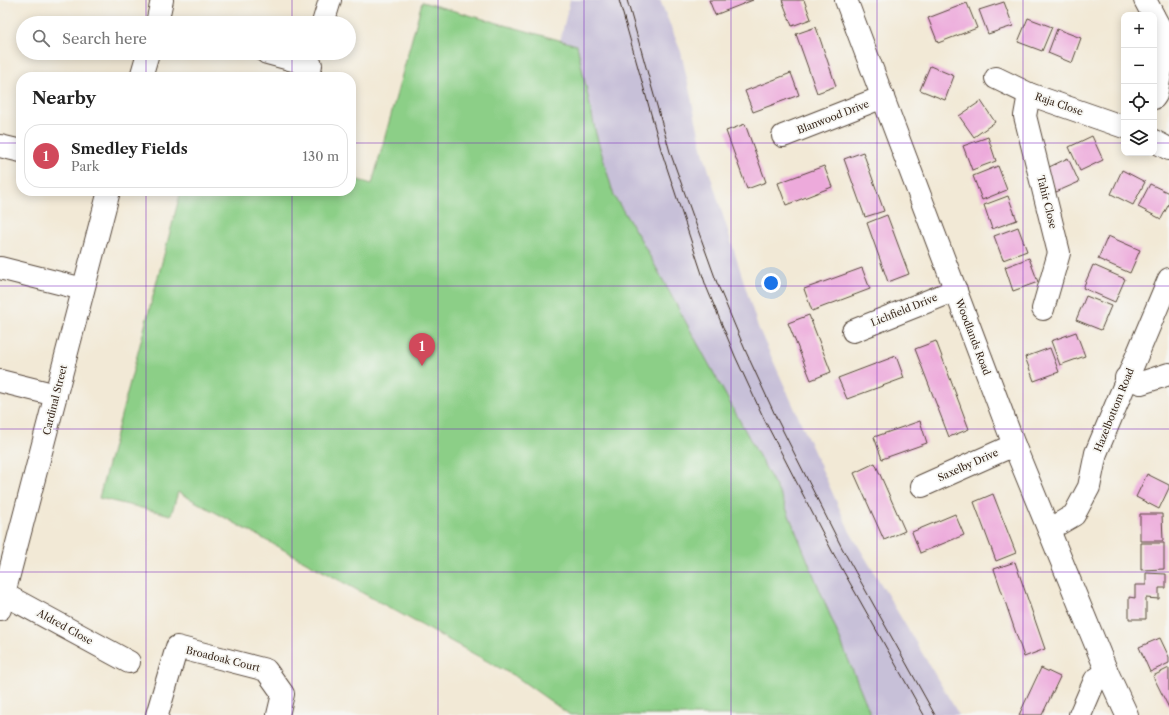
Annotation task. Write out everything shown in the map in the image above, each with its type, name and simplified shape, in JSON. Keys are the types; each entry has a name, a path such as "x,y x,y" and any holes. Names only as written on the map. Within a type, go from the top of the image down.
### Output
{"street":[{"path":"159,16 162,0"},
{"path":"325,16 330,0"},
{"name":"Woodlands Road","path":"846,0 1014,445 1050,529 1107,672 1127,715"},
{"path":"1145,0 1152,12"},
{"path":"1157,22 1167,41 1157,91"},
{"path":"142,72 146,60"},
{"path":"293,60 311,65"},
{"name":"Raja Close","path":"996,78 1029,94 1121,126"},
{"name":"Tahir Close","path":"1029,94 1025,116 1059,253 1044,309"},
{"name":"Blanwood Drive","path":"784,136 883,97"},
{"path":"1157,143 1169,149"},
{"path":"0,146 16,150"},
{"name":"Cardinal Street","path":"1,599 108,196"},
{"path":"0,268 83,289"},
{"name":"Hazelbottom Road","path":"1050,529 1074,515 1089,487 1096,453 1126,378 1169,279"},
{"name":"Lichfield Drive","path":"853,331 956,290"},
{"path":"1126,378 1141,383 1169,374"},
{"path":"0,381 56,395"},
{"name":"Saxelby Drive","path":"922,486 1014,445"},
{"name":"Aldred Close","path":"1,599 129,662"},
{"name":"Broadoak Court","path":"157,715 177,647 266,670 283,694 278,715"},
{"path":"1080,715 1095,680 1107,672"}],"shaded area":[{"path":"570,0 660,0 681,52 703,152 758,327 850,532 959,715 831,715 555,62"}],"green space":[{"path":"422,2 577,45 596,134 614,196 641,240 782,498 871,715 570,715 518,678 178,492 171,515 99,498 180,196 356,196 356,179 372,184"}],"building":[{"path":"709,0 753,0 715,15"},
{"path":"782,0 804,0 811,19 792,26"},
{"path":"1004,2 1013,26 988,34 979,10"},
{"path":"967,3 977,28 938,43 928,18"},
{"path":"1028,18 1052,27 1042,51 1018,42"},
{"path":"816,27 836,86 817,93 796,34"},
{"path":"1057,29 1081,38 1072,63 1048,53"},
{"path":"930,66 954,76 945,100 920,90"},
{"path":"791,73 799,95 753,112 745,91"},
{"path":"981,101 995,122 974,137 959,116"},
{"path":"745,124 766,182 747,189 726,131"},
{"path":"1092,136 1103,160 1080,171 1069,147"},
{"path":"988,137 996,161 972,170 963,146"},
{"path":"863,152 884,211 865,217 844,159"},
{"path":"1068,158 1079,182 1056,192 1045,169"},
{"path":"824,166 832,187 786,205 778,183"},
{"path":"998,166 1007,190 982,200 973,176"},
{"path":"1122,170 1145,182 1133,205 1111,194"},
{"path":"1150,184 1169,193 1169,204 1161,219 1138,207"},
{"path":"1008,196 1017,220 992,229 984,205"},
{"path":"887,215 909,274 888,282 867,223"},
{"path":"1018,227 1027,251 1003,260 994,236"},
{"path":"1108,236 1140,250 1130,273 1098,259"},
{"path":"1029,258 1038,282 1013,291 1005,267"},
{"path":"1093,265 1125,279 1115,302 1083,288"},
{"path":"862,268 870,289 812,311 804,289"},
{"path":"1086,296 1111,306 1101,330 1076,320"},
{"path":"809,315 831,372 811,380 788,323"},
{"path":"1076,332 1085,356 1060,365 1051,341"},
{"path":"936,341 969,429 949,437 915,349"},
{"path":"1050,348 1059,372 1034,381 1025,357"},
{"path":"896,356 904,378 847,399 838,378"},
{"path":"920,421 927,443 882,459 874,437"},
{"path":"875,463 905,531 884,540 854,473"},
{"path":"1147,474 1169,485 1159,509 1136,497"},
{"path":"993,494 1016,553 996,561 974,502"},
{"path":"955,514 964,535 920,553 912,532"},
{"path":"1140,514 1162,514 1163,541 1140,541"},
{"path":"1141,543 1164,543 1164,569 1141,570"},
{"path":"1015,562 1045,649 1024,657 994,569"},
{"path":"1146,573 1166,574 1166,588 1159,588 1159,599 1146,598 1146,619 1129,619 1129,597 1135,598 1135,585 1146,585"},
{"path":"1160,638 1169,657 1169,663 1150,672 1139,647"},
{"path":"1041,668 1060,677 1042,715 1019,715"},
{"path":"1169,668 1169,708 1153,676"}],"tram line":[{"path":"619,0 662,153 706,286 735,356 765,421 832,551 924,715"},
{"path":"627,0 670,152 717,283 746,352 776,417 842,548 935,715"}],"place":[{"name":"Smedley Fields","path":"422,366"}]}
